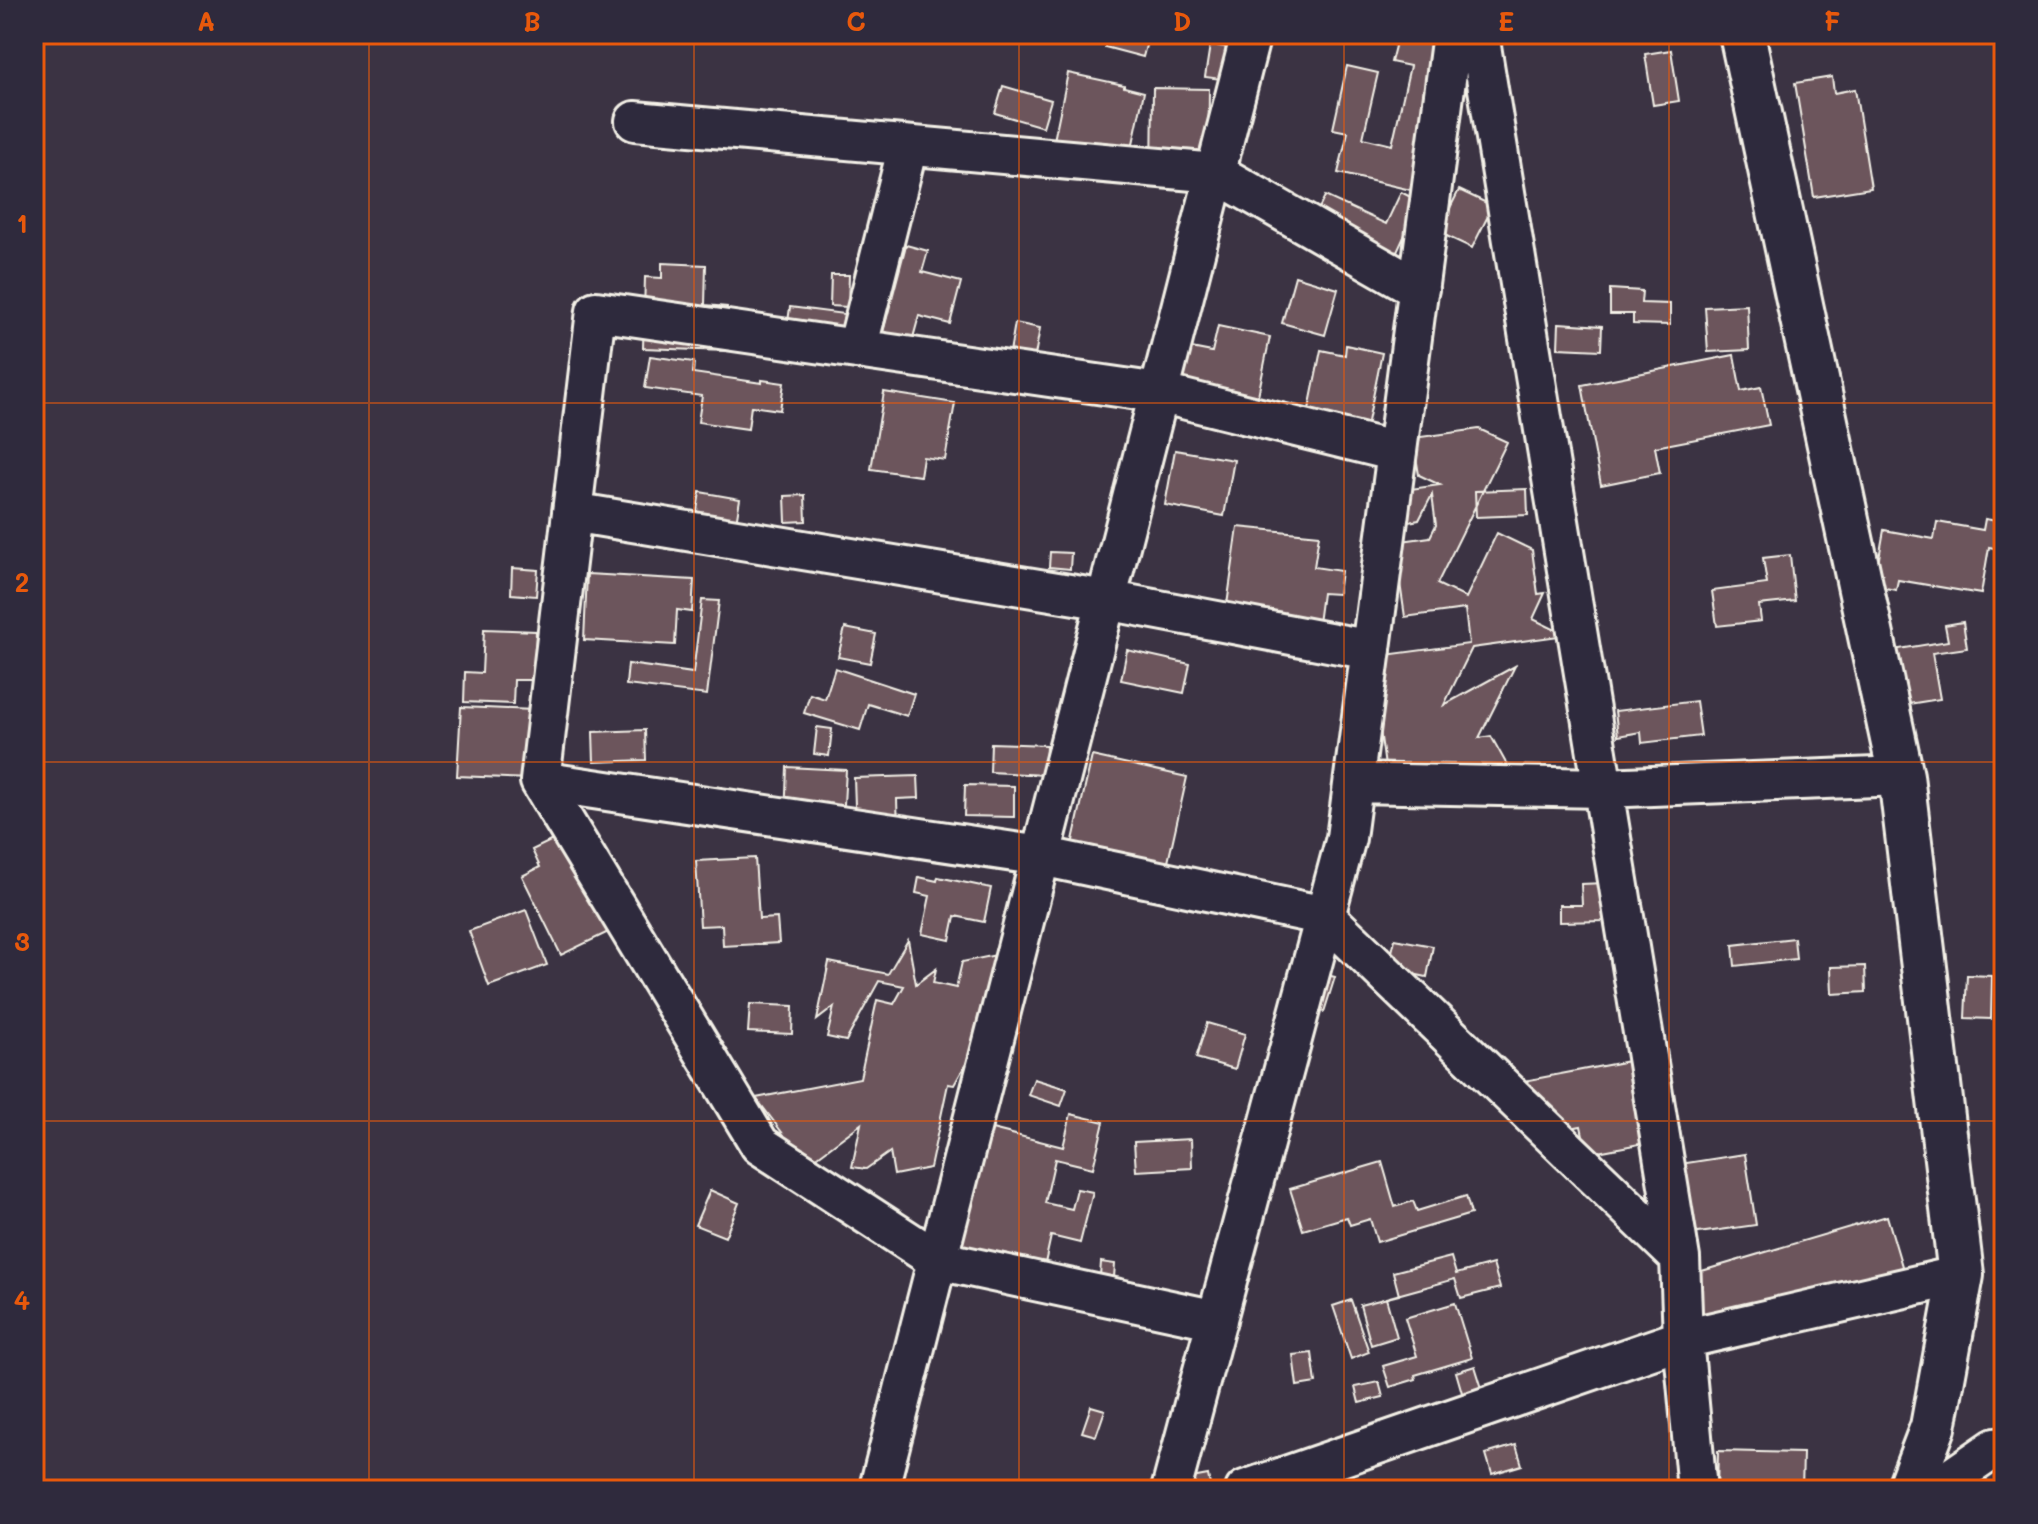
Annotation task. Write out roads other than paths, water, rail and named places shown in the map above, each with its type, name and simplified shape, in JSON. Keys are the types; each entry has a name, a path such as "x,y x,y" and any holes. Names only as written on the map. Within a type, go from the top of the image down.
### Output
{"street":[{"path":"886,1490 880,1484 1251,34"},
{"path":"1171,1490 1346,838 1452,34"},
{"path":"1479,34 1680,1258 1683,1339 1697,1490"},
{"path":"1742,34 1901,776 1961,1275 1933,1427 1909,1490"},
{"path":"635,121 1216,173 1419,289"},
{"path":"857,349 908,146"},
{"path":"1217,1320 937,1260 760,1145 540,781 596,311 1159,393 1397,452"},
{"path":"572,512 1106,600 1371,650"},
{"path":"1354,783 1603,788 1901,776"},
{"path":"540,781 1041,856 1325,916 1680,1258"},
{"path":"1245,1490 1683,1339 1961,1275"},
{"path":"1934,1490 2001,1459"}]}
